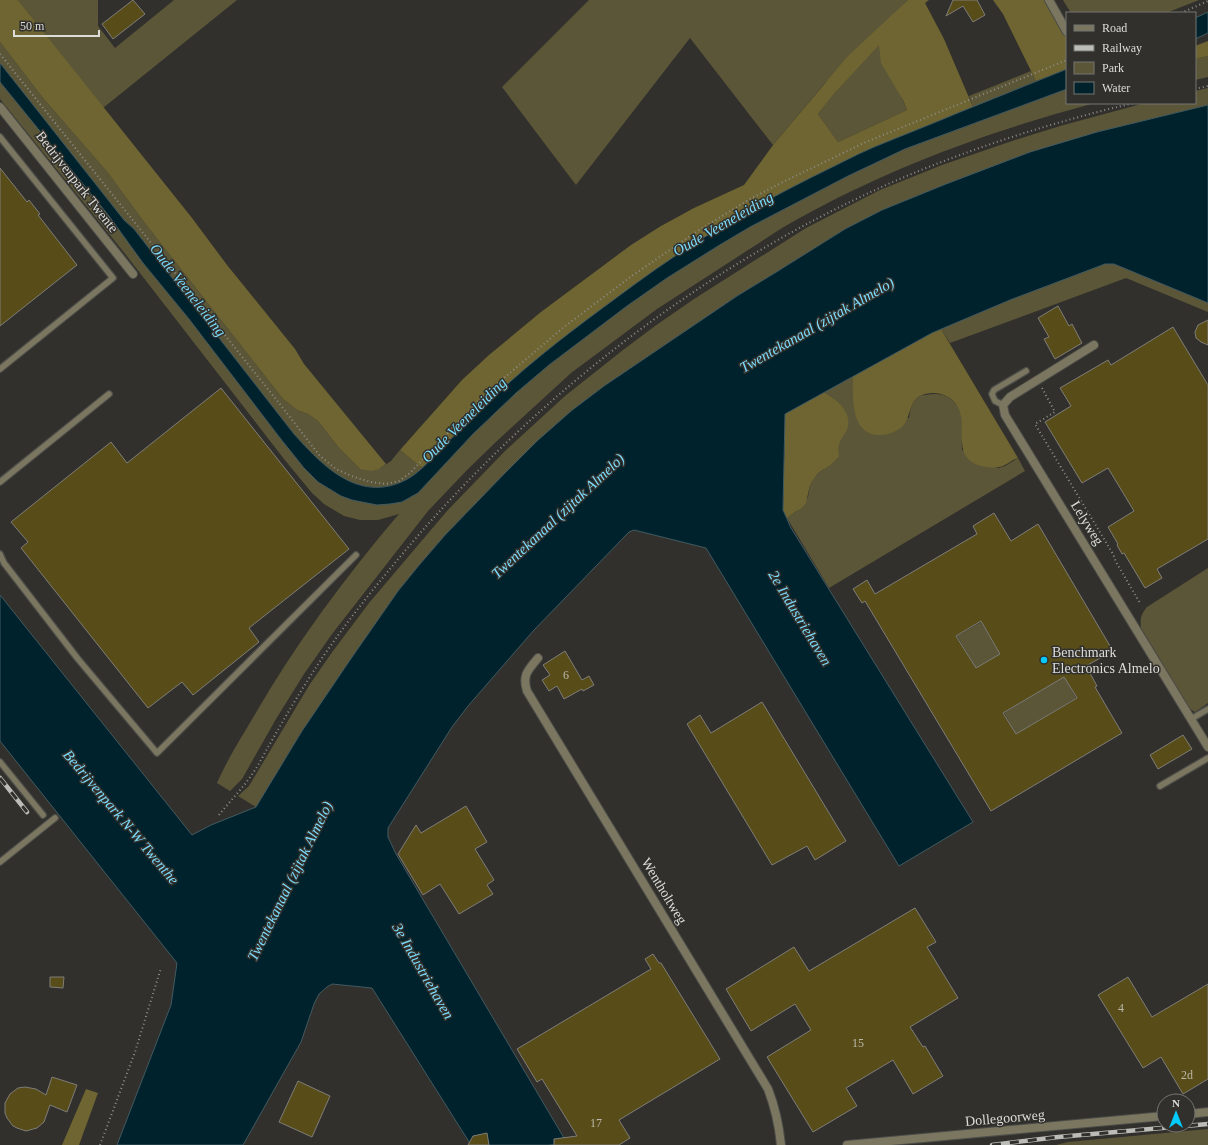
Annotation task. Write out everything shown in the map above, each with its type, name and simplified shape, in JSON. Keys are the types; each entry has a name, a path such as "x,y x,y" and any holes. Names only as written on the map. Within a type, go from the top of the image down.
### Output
{"street":[{"path":"1049,0 1066,30"},
{"name":"Bedrijvenpark Twente","path":"0,107 133,274"},
{"path":"1003,405 1010,397 1094,345"},
{"name":"Lelyweg","path":"1003,405 1005,415 1208,747"},
{"name":"Wentholtweg","path":"538,658 528,669 524,682 527,691 768,1089 775,1109 781,1145"},
{"path":"1196,1113 1208,1112"},
{"name":"Dollegoorweg","path":"848,1145 1156,1117"}],"lane":[{"path":"0,137 113,278 0,368"},
{"path":"1003,405 995,400 992,394 994,390 1026,371"},
{"path":"0,482 109,394"},
{"path":"0,554 4,563 78,659 157,753 356,555"},
{"path":"1191,719 1208,708"},
{"path":"1160,786 1208,758"},
{"path":"0,762 43,815"},
{"path":"0,862 55,818"}],"path":[{"path":"1183,12 1208,2"},
{"path":"0,54 320,456 336,468 354,477 371,482 386,484 399,481 410,473 485,394 564,327 629,278 696,232 750,199 866,142 1066,60"},
{"path":"1196,89 1208,86"},
{"path":"219,815 254,772 309,678 389,570 462,486 538,413 578,378 662,314 706,284 784,237 866,194 939,163 992,144 1073,118 1130,104"},
{"path":"1038,380 1055,412 1036,424 1113,554 1116,562 1140,603"},
{"path":"100,1145 135,1052 161,968"}],"green space":[{"path":"18,0 98,0 98,26 115,48 174,0 237,0 103,108"},
{"path":"589,0 908,0 824,84 773,145 690,38 576,185 502,87"},
{"path":"1063,0 1199,0 1169,12 1070,12"},
{"path":"0,42 43,98 108,173 144,222 283,399 297,410 308,414 318,421 339,448 360,469 379,469 391,461 400,450 422,468 416,474 393,485 378,487 363,486 338,474 315,456 294,434 134,229 124,220 0,63"},
{"path":"879,44 907,110 838,142 818,114"},
{"path":"1208,56 1208,77 1196,80 1196,59"},
{"path":"1031,71 1036,81 973,107 969,96"},
{"path":"0,82 109,216 143,263 189,319 304,468 318,482 341,496 352,500 377,505 418,493 473,434 516,393 549,365 627,306 667,278 750,227 848,176 905,149 1066,89 1066,104 1091,104 1054,114 974,140 934,155 857,188 819,207 782,228 657,309 571,373 498,440 428,511 332,634 304,674 276,719 242,779 230,791 217,783 234,749 286,663 340,587 399,514 378,520 360,520 344,516 324,504 312,493 126,255 0,99"},
{"path":"1208,88 1208,105 1097,132 946,184 882,210 845,229 737,296 604,386 571,411 446,534 420,564 398,591 302,731 256,807 238,796 249,786 310,684 333,651 369,603 447,511 505,451 565,396 655,326 694,299 806,228 880,190 942,165 1060,126 1141,104 1196,104 1196,91"},
{"path":"1105,264 1114,264 1208,303 1208,312 1126,278 950,343 941,329 1010,300"},
{"path":"853,376 855,411 909,418 913,404 918,397 922,395 941,394 953,400 961,414 962,450 998,468 1005,466 1018,458 1025,471 829,588 787,518 801,509 808,497 810,485 818,473 831,465 839,457 839,443 834,399 824,392"},
{"path":"1208,568 1208,703 1195,712 1190,709 1141,628 1141,619 1143,612 1147,607"},
{"path":"981,622 1000,654 976,668 957,636"},
{"path":"1064,677 1076,698 1016,734 1004,713"},
{"path":"1208,1129 1208,1145 1056,1145 1068,1142 1165,1133 1196,1133 1196,1130"}],"shaded area":[{"path":"0,0 18,0 295,349 304,364 386,464 379,469 371,471 360,469 339,448 318,421 308,414 297,410 283,399 144,222 108,173 43,98 0,42"},
{"path":"908,0 929,0 925,3 944,39 973,107 875,147 738,216 560,341 536,360 489,401 422,468 400,450 462,380 489,355 541,312 631,245 661,226 694,208 744,185 773,145 847,57","holes":["879,45 881,63 903,100 907,110 838,142 818,114 834,94"]},
{"path":"993,0 1047,0 1066,36 1066,69 1036,81 1003,14"},
{"path":"1208,41 1208,56 1196,59 1196,46"},
{"path":"941,329 1018,458 999,467 981,466 971,462 966,456 963,448 962,423 957,406 950,398 937,393 929,393 916,398 902,427 889,434 880,435 870,433 863,429 858,422 854,404 853,376"},
{"path":"824,392 839,403 846,412 848,418 847,430 839,443 839,457 831,465 818,473 810,485 806,503 801,509 787,518 783,510 785,414"},
{"path":"86,1089 98,1093 79,1145 62,1145"}],"water":[{"path":"1208,12 1208,33 1196,39 1196,18"},
{"path":"0,63 124,220 134,229 294,434 316,457 340,476 354,483 368,487 383,487 406,480 424,467 502,389 556,343 603,307 699,240 789,189 866,150 1066,69 1066,89 905,149 848,176 750,227 667,278 627,306 549,365 516,393 473,434 418,493 402,502 377,505 352,500 341,496 318,482 304,468 189,319 143,263 109,216 0,82"},
{"path":"1208,105 1208,303 1114,264 1105,264 1010,300 932,333 785,414 783,510 791,528 973,822 899,866 706,548 634,530 629,532 534,630 468,706 452,727 388,828 388,837 396,854 567,1143 548,1145 471,1145 372,988 332,984 319,994 301,1042 243,1145 117,1145 171,1005 177,963 0,741 0,595 192,835 211,825 256,807 302,731 398,591 420,564 446,534 537,441 571,411 604,386 737,296 845,229 882,210 1030,152 1097,132"}],"building":[{"path":"133,0 145,14 113,39 102,24"},
{"path":"953,0 977,0 985,15 973,22 963,6 946,16"},
{"path":"0,168 27,202 29,200 40,214 38,215 77,265 0,326"},
{"path":"1058,306 1069,326 1072,324 1082,343 1055,359 1044,339 1049,337 1038,318"},
{"path":"1208,320 1208,345 1196,338 1195,332 1198,325"},
{"path":"1173,327 1208,385 1208,539 1157,569 1162,578 1145,588 1124,553 1122,554 1108,527 1134,511 1108,468 1082,483 1045,422 1071,406 1060,388 1108,360 1111,365"},
{"path":"221,388 349,549 249,628 259,642 193,695 182,682 148,708 21,548 28,542 11,522 111,442 127,463"},
{"name":"Benchmark Electronics Almelo","path":"994,513 1011,541 1038,524 1113,651 1086,666 1097,686 1095,687 1122,733 991,811 865,601 862,603 853,589 867,580 875,594 977,534 973,526","holes":["981,621 1000,654 976,668 956,636","1064,677 1077,698 1016,734 1003,713"]},
{"path":"565,651 582,680 589,676 594,685 583,691 582,689 564,699 557,686 549,691 542,680 550,675 543,665"},
{"path":"762,702 846,841 815,860 807,846 772,865 687,724 700,715 711,733"},
{"path":"1183,735 1192,749 1158,769 1150,755"},
{"path":"466,806 487,842 475,849 494,880 487,885 493,894 459,914 440,884 423,895 398,854 416,825 421,833"},
{"path":"915,908 936,942 927,947 958,998 910,1027 923,1047 925,1046 943,1076 913,1094 893,1060 846,1088 857,1106 813,1132 767,1057 811,1030 795,1004 751,1031 726,989 794,947 809,971"},
{"path":"653,954 659,963 661,963 720,1059 619,1120 630,1138 619,1145 554,1145 554,1139 577,1136 542,1079 537,1082 517,1049 651,969 645,959"},
{"path":"50,977 64,977 63,988 50,987"},
{"path":"1128,977 1152,1017 1208,984 1208,1079 1182,1093 1161,1057 1143,1068 1098,995"},
{"path":"52,1077 77,1085 67,1112 50,1105 44,1122 37,1128 26,1131 13,1126 5,1113 5,1103 10,1094 18,1088 25,1087 36,1089 46,1095"},
{"path":"298,1081 330,1096 312,1137 279,1122"},
{"path":"487,1133 489,1145 468,1145 473,1136"}],"railway":[{"path":"0,778 27,812"},
{"path":"992,1145 1058,1137 1208,1124"}],"place":[{"name":"Benchmark Electronics Almelo","path":"1044,660"}],"water label":[{"name":"Oude Veeneleiding","path":"723,224"},
{"name":"Oude Veeneleiding","path":"188,290"},
{"name":"Twentekanaal (zijtak Almelo)","path":"817,325"},
{"name":"Oude Veeneleiding","path":"464,420"},
{"name":"Twentekanaal (zijtak Almelo)","path":"558,516"},
{"name":"2e Industriehaven","path":"800,618"},
{"name":"Bedrijvenpark N-W Twenthe","path":"121,817"},
{"name":"Twentekanaal (zijtak Almelo)","path":"290,881"},
{"name":"3e Industriehaven","path":"423,971"}]}
